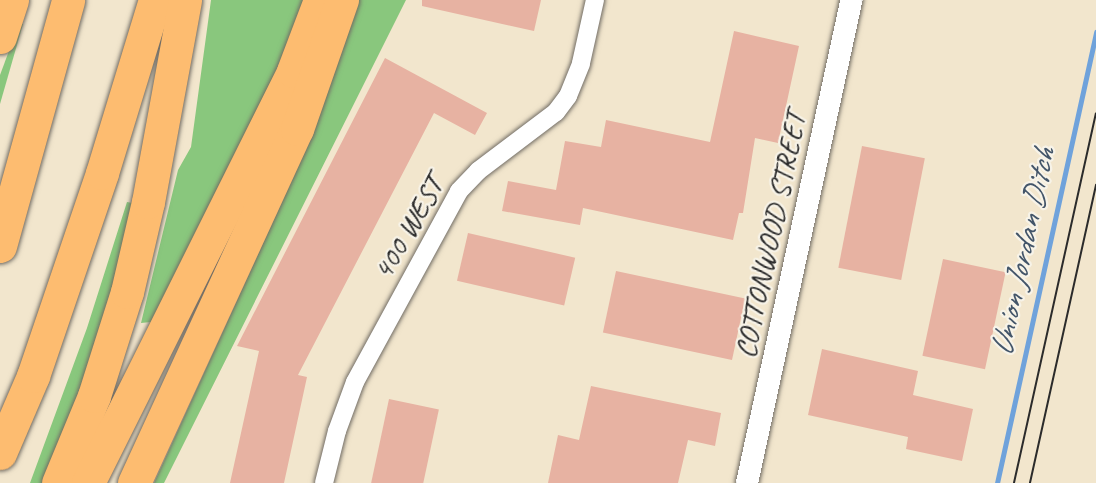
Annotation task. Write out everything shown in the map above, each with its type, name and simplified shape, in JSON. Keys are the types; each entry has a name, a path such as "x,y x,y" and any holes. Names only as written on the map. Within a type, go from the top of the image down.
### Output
{"highway":[{"path":"0,37 12,0"},
{"path":"0,246 68,0"},
{"path":"0,453 49,331 155,0"},
{"path":"58,483 94,396 126,292 148,202 185,0"},
{"path":"88,483 293,71 320,0"},
{"path":"134,483 297,129 342,0"}],"street":[{"name":"400 WEST","path":"324,483 337,431 356,382 459,191 478,171 556,112 568,96 581,63 595,0"},
{"name":"COTTONWOOD STREET","path":"747,483 851,0"}],"green space":[{"path":"211,0 305,0 272,88 151,322 141,323 178,170 191,147"},
{"path":"354,0 406,0 164,483 154,483 280,206"},
{"path":"19,24 23,24 0,104 0,75"},
{"path":"127,202 138,204 84,381 44,483 30,483 87,328"}],"building":[{"path":"422,0 541,0 534,31 422,6"},
{"path":"734,31 799,46 778,143 755,138 743,213 739,213 733,240 583,208 580,225 502,211 508,181 556,190 565,141 601,147 606,120 710,142"},
{"path":"385,58 487,113 475,135 434,113 298,375 307,377 284,483 230,483 259,351 237,346"},
{"path":"862,146 925,158 901,280 838,268"},
{"path":"468,233 575,258 564,305 457,281"},
{"path":"943,259 1006,272 985,369 922,356"},
{"path":"616,271 745,298 732,360 603,333"},
{"path":"822,349 918,371 913,395 973,409 962,461 906,449 908,437 808,415"},
{"path":"591,386 721,413 715,446 688,440 678,483 548,483 558,435 579,440"},
{"path":"389,399 439,410 423,483 371,483"}],"waterway":[{"name":"Union Jordan Ditch","path":"997,483 1096,32"}],"tram line":[{"path":"1014,483 1096,114"},
{"path":"1030,483 1096,185"}]}
